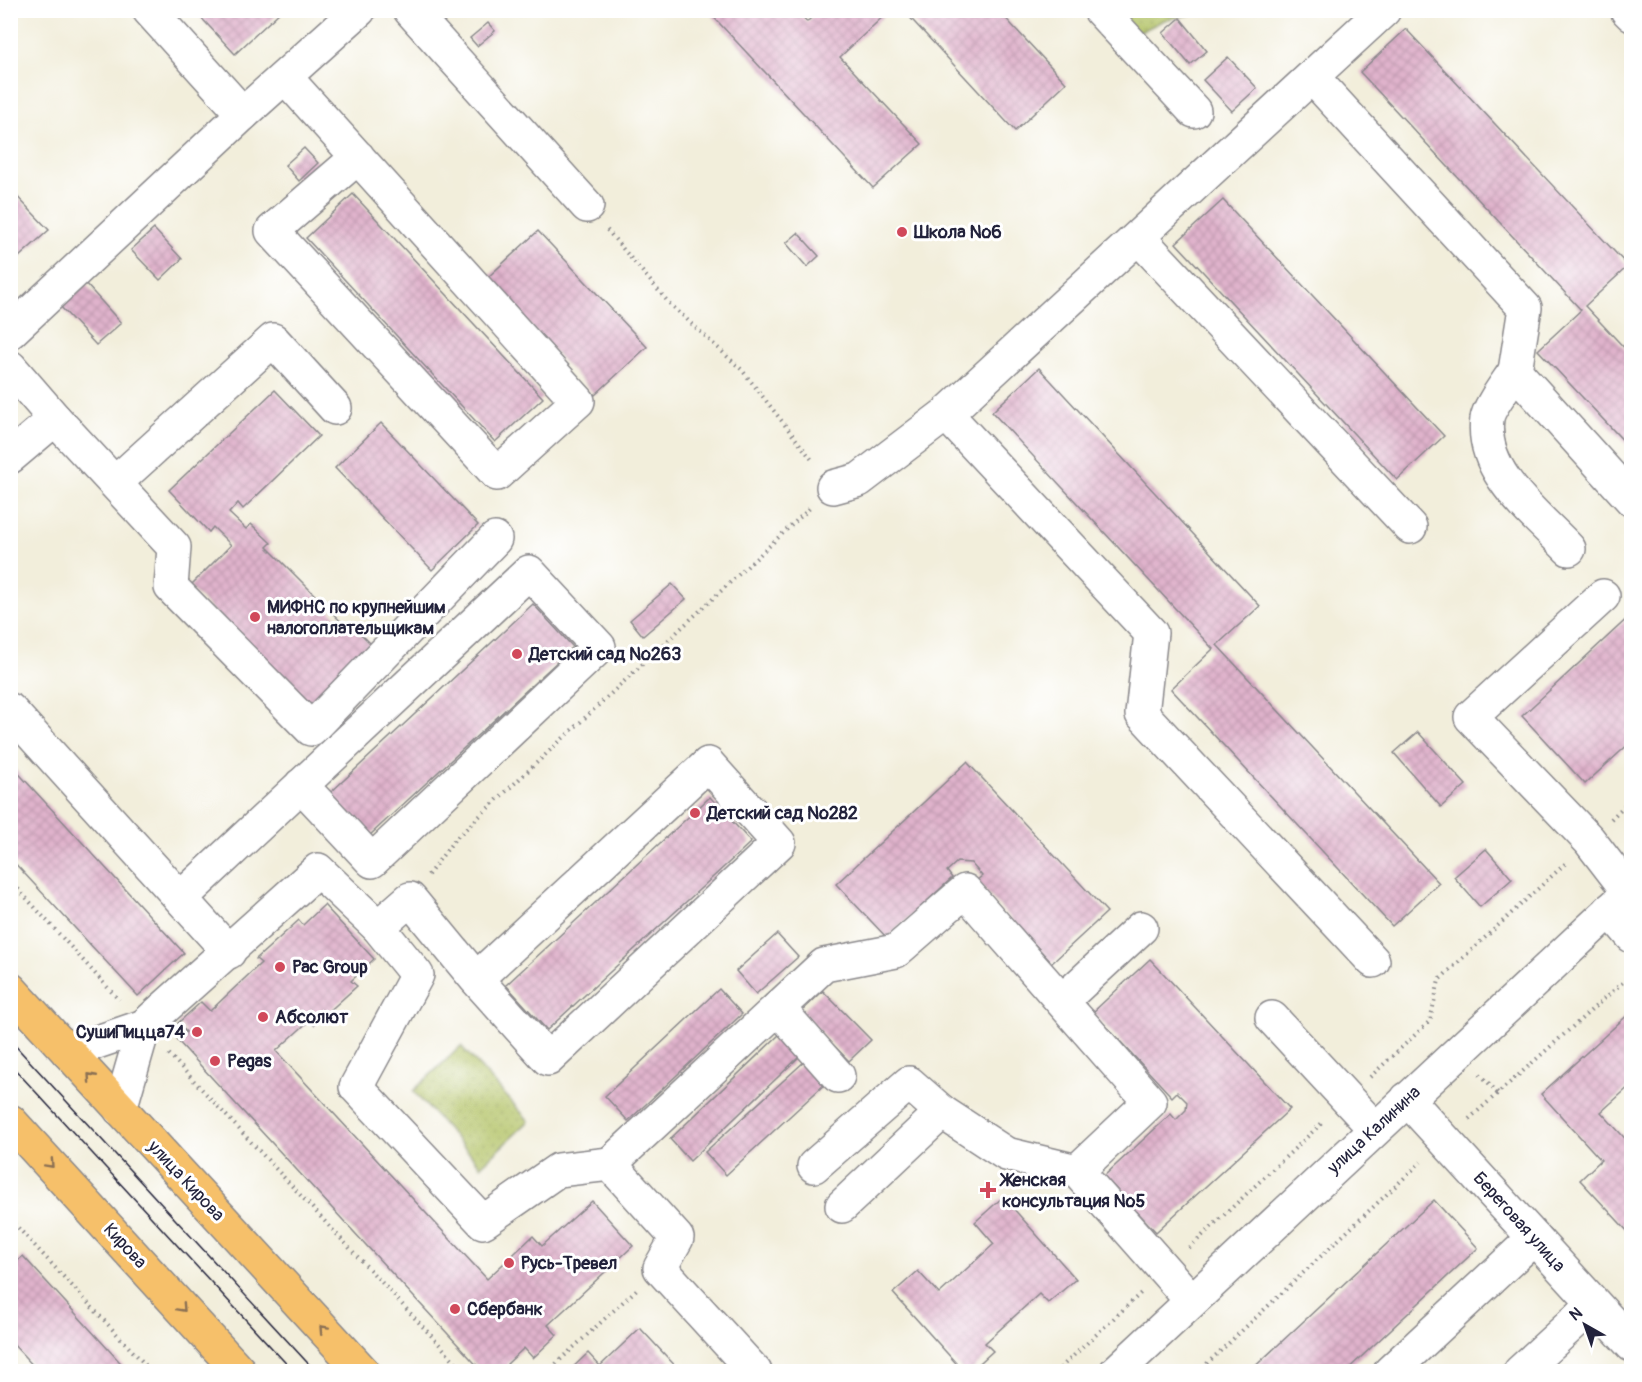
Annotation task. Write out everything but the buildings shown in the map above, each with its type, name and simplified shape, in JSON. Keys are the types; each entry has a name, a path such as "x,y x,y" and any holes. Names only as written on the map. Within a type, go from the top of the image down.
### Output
{"main road":[{"name":"улица Кирова","path":"10,989 363,1371"},
{"name":"Кирова","path":"10,1121 240,1371"}],"street":[{"path":"148,10 243,114"},
{"path":"11,332 243,114 286,78 359,10"},
{"path":"410,10 587,206"},
{"path":"1100,10 1194,111"},
{"path":"833,487 859,480 946,414 1140,238 1384,10"},
{"path":"1627,10 1632,15"},
{"path":"286,78 358,157 578,401 497,474 272,231 358,157"},
{"path":"1313,78 1525,308 1515,371 1487,418 1491,457 1504,479 1569,549"},
{"path":"1140,238 1410,528"},
{"path":"115,483 273,340 335,408"},
{"path":"10,367 174,547 171,587 311,729 495,539"},
{"path":"1515,371 1632,500"},
{"path":"946,414 1151,633 1142,714 1373,961"},
{"path":"10,457 56,419"},
{"path":"181,898 301,785 529,572 599,647 372,861 301,785"},
{"path":"1603,596 1471,717 1589,840 1624,897 1632,936"},
{"path":"10,710 229,952"},
{"path":"378,927 410,899 476,979 548,1059 779,843 708,764 476,979"},
{"path":"68,1052 144,1026 318,870 378,927 417,975 356,1087 483,1222 558,1170 610,1164 824,965 896,951 965,891 1150,1102 1077,1171"},
{"name":"улица Калинина","path":"1116,1371 1624,897"},
{"path":"1062,1001 1142,928"},
{"path":"778,1008 838,1076"},
{"path":"1272,1018 1374,1129"},
{"path":"120,1109 144,1026"},
{"path":"814,1166 909,1083 942,1112 1006,1154 1077,1171 1191,1300"},
{"name":"Береговая улица","path":"1407,1099 1632,1345"},
{"path":"842,1206 942,1112"},
{"path":"610,1164 677,1238 660,1268 755,1371"},
{"path":"1390,1371 1534,1238"},
{"path":"1520,1371 1594,1304"}],"path":[{"path":"410,899 455,839 833,487 742,370 669,303 587,206"},
{"path":"10,880 465,1371"},
{"path":"1198,1371 1444,1140 1632,974"},
{"path":"10,1219 152,1371"},
{"path":"546,1371 660,1268"}],"green space":[{"path":"1109,11 1205,11 1164,20 1132,36"},
{"path":"461,1046 529,1121 481,1166 413,1091"}],"tram line":[{"path":"10,1040 316,1372"},
{"path":"10,1064 294,1372"}],"place":[{"name":"Школа №6","path":"902,232"},
{"name":"МИФНС по крупнейшим налогоплательщикам","path":"255,617"},
{"name":"Детский сад №263","path":"517,654"},
{"name":"Детский сад №282","path":"695,813"},
{"name":"Pac Group","path":"280,967"},
{"name":"Абсолют","path":"263,1017"},
{"name":"СушиПицца74","path":"197,1032"},
{"name":"Pegas","path":"215,1061"},
{"name":"Женская консультация №5","path":"988,1190"},
{"name":"Русь-Тревел","path":"509,1263"},
{"name":"Сбербанк","path":"455,1309"}]}
